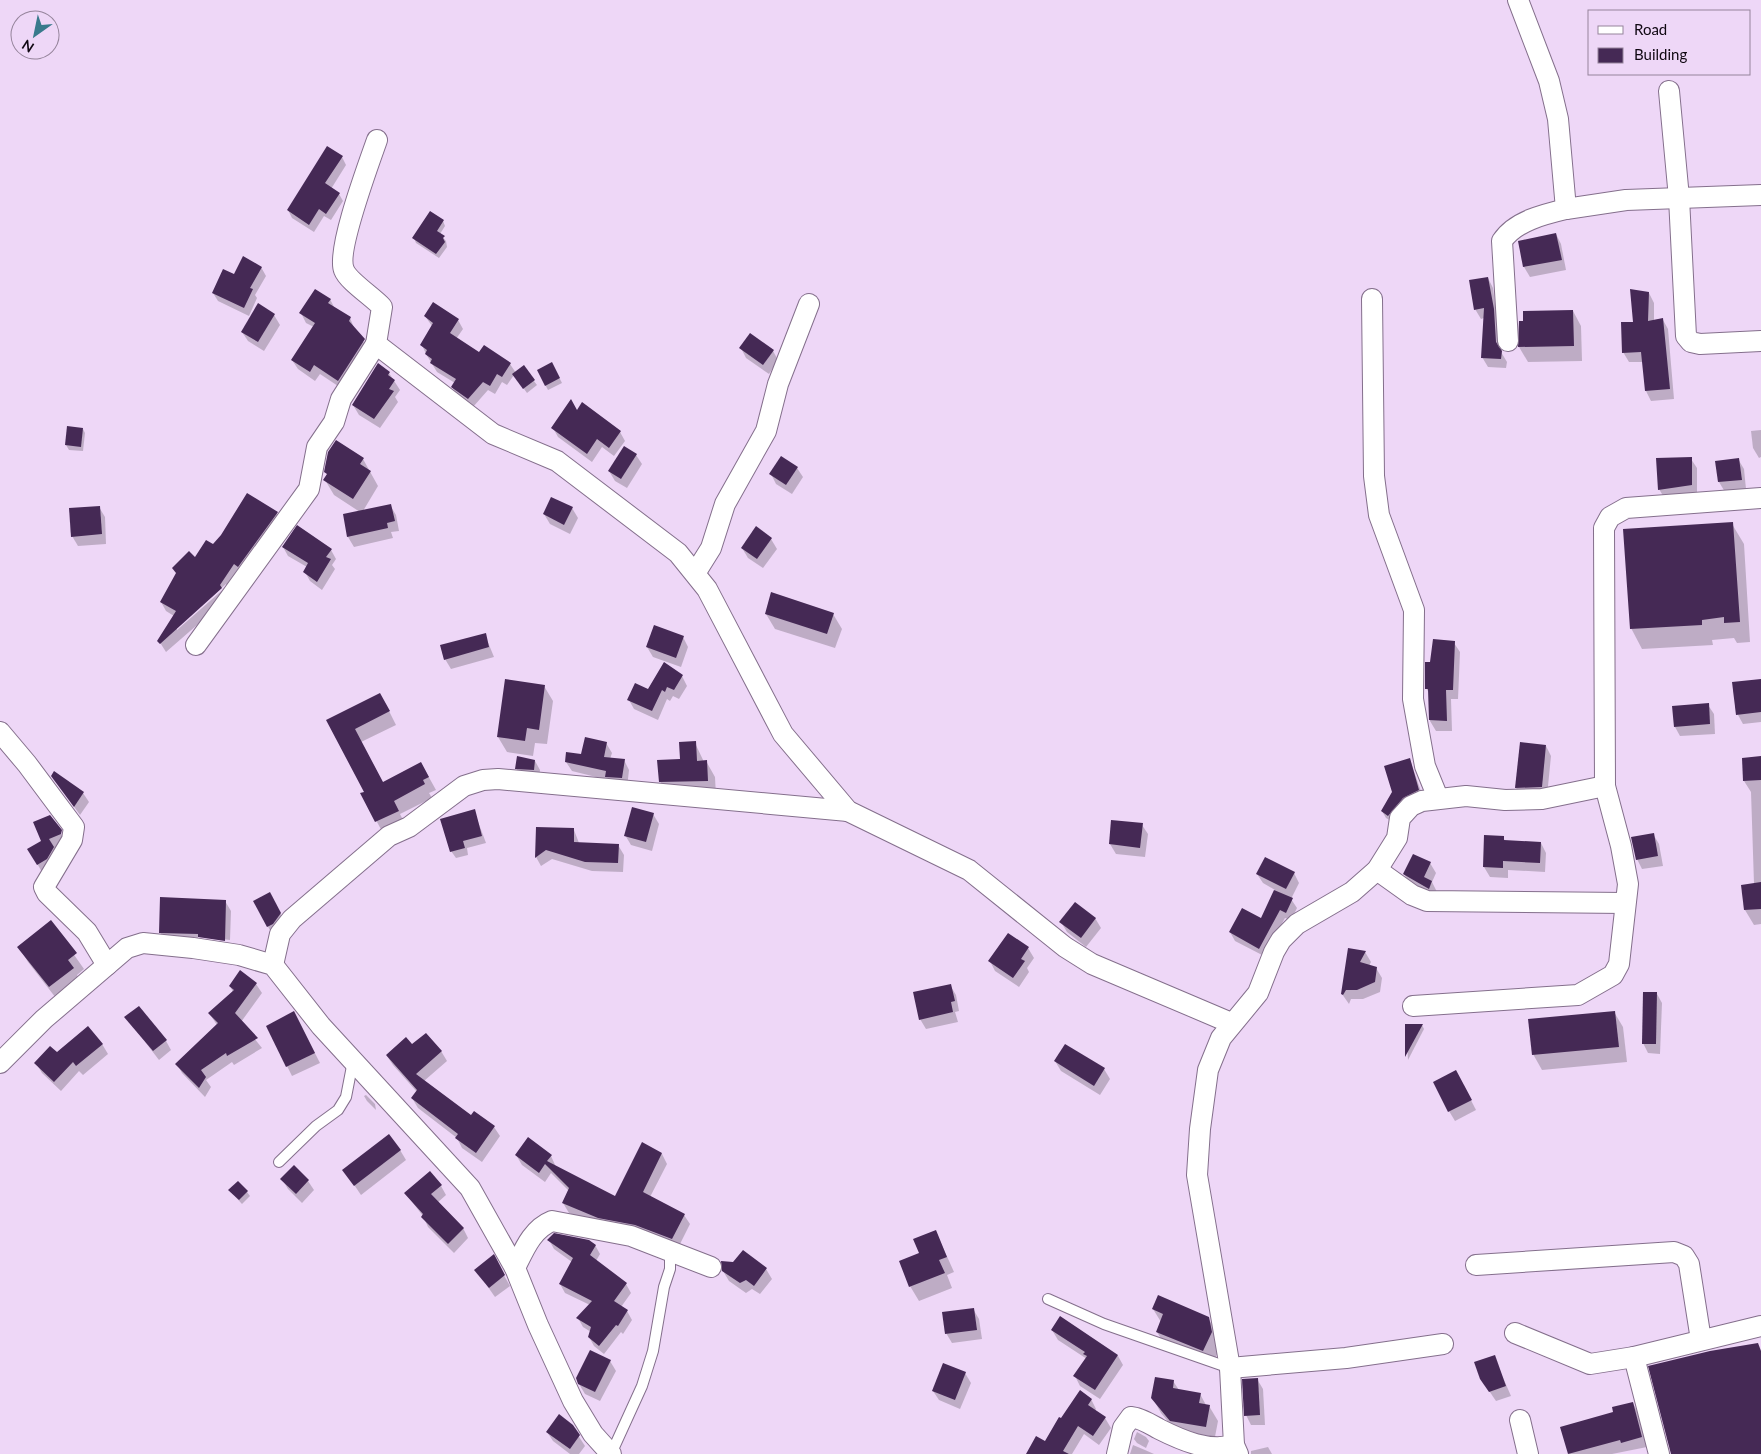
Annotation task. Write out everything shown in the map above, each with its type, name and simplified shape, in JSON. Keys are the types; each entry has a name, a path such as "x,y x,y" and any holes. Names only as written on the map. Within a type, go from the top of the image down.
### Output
{"street":[{"path":"1518,0 1538,50 1556,110 1566,209"},
{"path":"1669,91 1679,198 1685,332 1688,339 1700,344 1761,341"},
{"path":"196,645 309,489 317,447 334,422 341,399 376,344 382,307 346,274 342,265 348,232 377,140"},
{"path":"1508,340 1502,241 1508,234 1531,220 1566,209 1626,200 1761,195"},
{"path":"1372,299 1374,476 1379,516 1414,610 1413,699 1425,766 1438,798"},
{"path":"696,572 711,548 725,504 766,431 778,384 809,304"},
{"path":"376,344 494,434 557,461 661,538 696,572 707,589 777,724 848,811"},
{"path":"1413,1006 1573,995 1585,992 1613,975 1618,968 1628,884 1605,786 1603,534 1606,522 1614,513 1626,508 1761,498"},
{"path":"0,732 28,764 74,827 72,840 44,887 47,893 87,932 107,966"},
{"path":"273,965 280,934 292,919 389,836 409,827 464,786 483,780 498,779 848,811 969,870 1065,947 1092,964 1231,1023"},
{"path":"1117,1454 1125,1422 1131,1416 1144,1420 1199,1446 1236,1449 1230,1368 1197,1176 1200,1129 1208,1070 1214,1052 1231,1023 1248,1008 1258,992 1274,952 1290,930 1352,892 1377,870 1397,838 1400,818 1406,809 1416,803 1438,798 1466,796 1505,800 1542,799 1605,786"},
{"path":"1377,870 1412,896 1428,901 1625,904"},
{"path":"0,1063 44,1019 127,948 144,943 239,955 273,965 321,1026 470,1188 514,1268 573,1401 593,1434 611,1454"},
{"path":"514,1268 533,1236 540,1228 552,1222 631,1236 711,1267"},
{"path":"1476,1265 1674,1252 1684,1256 1689,1264 1701,1340"},
{"path":"1515,1333 1586,1364 1634,1357 1761,1326"},
{"path":"1230,1368 1346,1358 1443,1344"},
{"path":"1634,1357 1659,1454"},
{"path":"1520,1420 1528,1454"}],"lane":[{"path":"279,1162 316,1126 338,1110 346,1097 353,1061"},
{"path":"611,1454 642,1386 651,1359 658,1329 664,1287 670,1269 670,1251"},
{"path":"1048,1299 1104,1324 1230,1368"}],"building":[{"path":"327,146 343,156 325,183 340,193 326,214 319,209 309,225 287,210"},
{"path":"430,211 444,220 437,231 445,236 443,238 445,242 436,254 412,238"},
{"path":"1556,233 1562,260 1523,267 1518,241"},
{"path":"243,256 262,267 250,288 253,289 244,308 212,293 223,269 234,274"},
{"path":"1488,277 1494,309 1496,342 1502,351 1501,359 1481,358 1484,308 1474,310 1469,280"},
{"path":"315,289 331,299 328,303 351,317 349,321 365,339 338,381 314,365 310,372 291,360 315,323 299,313"},
{"path":"1630,289 1649,292 1648,321 1663,318 1670,389 1645,391 1641,352 1622,353 1621,322 1633,322"},
{"path":"433,302 459,319 450,333 479,352 484,345 511,363 502,377 497,374 490,386 483,382 468,399 451,387 456,379 430,363 432,359 425,354 427,350 420,345 433,323 424,316"},
{"path":"258,303 275,314 258,342 241,332"},
{"path":"1573,310 1574,346 1518,347 1519,321 1523,321 1523,311"},
{"path":"750,333 774,350 763,365 739,348"},
{"path":"552,362 560,378 545,386 537,370"},
{"path":"378,363 390,372 388,375 395,380 389,389 394,391 374,419 352,405"},
{"path":"524,365 535,380 523,389 512,374"},
{"path":"571,399 577,410 582,402 621,431 609,448 597,439 587,454 551,428"},
{"path":"67,426 83,428 81,447 65,445"},
{"path":"336,440 364,458 360,464 371,471 353,499 323,480 327,474 324,472 328,452"},
{"path":"624,446 637,454 621,479 608,471"},
{"path":"781,456 798,467 786,485 769,474"},
{"path":"1692,457 1692,485 1658,490 1656,458"},
{"path":"1739,458 1742,480 1718,482 1715,461"},
{"path":"247,493 278,512 238,567 234,564 220,585 222,588 160,644 157,641 176,611 160,602 176,573 172,568 189,551 195,557 206,540 213,544 221,535"},
{"path":"551,497 573,507 564,525 543,514"},
{"path":"391,504 395,521 387,523 388,528 347,537 343,514"},
{"path":"100,506 102,534 71,537 69,508"},
{"path":"1733,522 1740,622 1724,623 1724,617 1702,620 1702,625 1630,629 1623,529"},
{"path":"297,525 332,549 326,557 331,559 317,582 303,572 308,563 282,547"},
{"path":"756,526 772,538 757,559 741,548"},
{"path":"771,592 834,613 827,634 765,614"},
{"path":"654,625 684,636 676,658 646,647"},
{"path":"486,633 489,647 444,660 440,645"},
{"path":"1433,639 1455,641 1453,690 1446,690 1447,721 1429,720 1428,689 1425,689 1425,662 1430,662"},
{"path":"664,662 683,675 674,690 667,687 665,692 662,690 652,711 627,700 635,683 648,689"},
{"path":"505,679 545,685 539,730 527,728 525,741 497,737"},
{"path":"1761,679 1761,712 1736,715 1732,682"},
{"path":"380,693 390,711 355,729 383,782 421,762 429,777 423,780 425,784 394,801 399,811 375,822 360,793 364,792 326,720"},
{"path":"1709,703 1710,724 1674,727 1672,706"},
{"path":"585,737 607,742 604,757 625,759 622,778 605,777 606,771 565,762 566,752 581,754"},
{"path":"696,741 697,761 707,760 708,781 659,782 657,760 680,759 679,742"},
{"path":"1520,742 1546,745 1542,787 1515,788"},
{"path":"517,756 535,760 534,770 515,769"},
{"path":"1761,756 1761,780 1743,781 1742,758"},
{"path":"1410,758 1419,790 1403,798 1388,816 1381,811 1392,792 1384,766"},
{"path":"54,771 84,792 74,807 51,776"},
{"path":"632,807 654,813 646,842 624,836"},
{"path":"475,809 482,836 463,841 465,848 450,852 440,819"},
{"path":"50,815 62,830 61,834 49,839 54,847 47,859 37,865 27,849 41,841 33,822"},
{"path":"1111,820 1143,823 1140,848 1109,844"},
{"path":"536,827 574,828 574,842 619,844 618,863 585,862 546,850 535,858"},
{"path":"1654,833 1658,856 1636,860 1631,837"},
{"path":"1484,835 1504,836 1504,840 1541,842 1540,863 1503,861 1503,868 1483,867"},
{"path":"1413,854 1431,862 1424,877 1432,881 1429,889 1403,874"},
{"path":"1265,857 1295,872 1286,889 1256,874"},
{"path":"1761,882 1761,909 1744,910 1741,885"},
{"path":"1274,890 1293,898 1286,913 1280,910 1259,949 1229,932 1242,908 1261,918"},
{"path":"270,892 281,913 273,924 267,927 253,901"},
{"path":"160,897 226,900 225,941 198,937 198,934 159,933"},
{"path":"1075,902 1096,918 1081,938 1059,922"},
{"path":"51,920 77,953 68,960 74,968 49,987 17,947"},
{"path":"1008,933 1029,947 1021,959 1025,961 1013,978 988,961"},
{"path":"1348,948 1366,951 1360,962 1377,967 1375,982 1357,990 1346,990 1343,995 1341,994"},
{"path":"240,970 257,983 235,1013 258,1038 227,1056 226,1053 201,1070 206,1077 199,1088 175,1064 218,1023 208,1013 234,990 229,986"},
{"path":"951,984 955,1001 951,1002 953,1012 919,1020 913,992"},
{"path":"1643,992 1657,992 1656,1044 1642,1044"},
{"path":"139,1006 167,1040 153,1051 124,1017"},
{"path":"294,1011 315,1053 286,1067 266,1026"},
{"path":"1615,1011 1619,1047 1532,1055 1528,1019"},
{"path":"1405,1024 1423,1024 1405,1057"},
{"path":"88,1026 103,1044 76,1066 73,1062 54,1082 34,1063 50,1046 57,1052"},
{"path":"426,1033 442,1051 416,1074 471,1115 474,1111 495,1126 476,1153 455,1138 458,1134 411,1098 417,1090 386,1055 406,1037 412,1044"},
{"path":"1065,1044 1105,1068 1094,1086 1054,1061"},
{"path":"1456,1070 1472,1100 1448,1112 1433,1082"},
{"path":"389,1134 401,1150 354,1186 342,1170"},
{"path":"528,1137 552,1155 547,1161 615,1196 642,1142 662,1153 643,1192 685,1214 672,1239 635,1225 598,1218 562,1203 569,1188 545,1164 539,1173 515,1155"},
{"path":"294,1165 309,1180 296,1194 280,1179"},
{"path":"430,1171 442,1185 431,1194 464,1228 448,1244 421,1217 423,1214 404,1193"},
{"path":"238,1181 248,1191 239,1200 228,1190"},
{"path":"936,1230 947,1257 939,1260 945,1273 909,1287 899,1261 919,1253 913,1239"},
{"path":"554,1233 589,1240 596,1245 590,1255 627,1283 614,1301 628,1310 618,1326 616,1325 599,1346 588,1337 591,1327 576,1318 592,1301 559,1284 573,1258 547,1240"},
{"path":"743,1250 767,1268 754,1286 746,1280 740,1283 722,1271 721,1261 733,1262"},
{"path":"494,1254 505,1275 489,1288 474,1270"},
{"path":"1158,1295 1209,1317 1212,1332 1203,1351 1156,1332 1163,1314 1152,1309"},
{"path":"974,1308 977,1330 945,1334 942,1312"},
{"path":"1060,1316 1118,1355 1095,1390 1073,1376 1087,1356 1083,1354 1085,1352 1051,1330"},
{"path":"1758,1343 1761,1351 1761,1454 1671,1454 1648,1366 1710,1351"},
{"path":"590,1350 611,1360 595,1392 578,1384 576,1378"},
{"path":"1495,1355 1506,1386 1489,1392 1480,1379 1474,1362"},
{"path":"943,1363 966,1372 955,1400 932,1391"},
{"path":"1155,1377 1174,1380 1173,1388 1201,1393 1199,1403 1210,1405 1206,1427 1170,1421 1151,1398"},
{"path":"1258,1378 1260,1415 1244,1416 1242,1379"},
{"path":"1080,1390 1092,1399 1088,1405 1106,1417 1093,1436 1078,1426 1063,1451 1069,1454 1026,1454 1036,1436 1045,1441 1059,1417 1061,1418"},
{"path":"1633,1402 1642,1437 1621,1443 1620,1440 1568,1454 1560,1427 1613,1412 1612,1407"},
{"path":"559,1414 573,1425 580,1435 570,1449 546,1432"}]}
